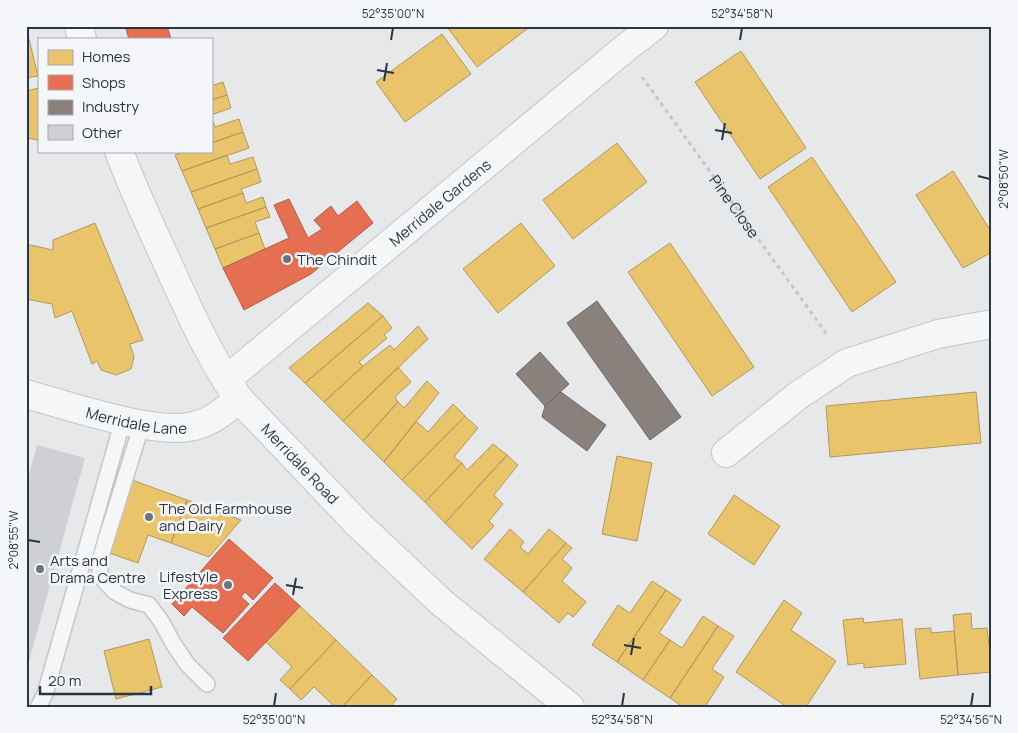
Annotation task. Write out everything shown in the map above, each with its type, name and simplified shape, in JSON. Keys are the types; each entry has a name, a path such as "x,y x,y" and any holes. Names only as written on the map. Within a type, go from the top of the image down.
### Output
{"street":[{"name":"Merridale Gardens","path":"233,390 623,50 654,26"},
{"name":"Merridale Road","path":"120,152 132,187 188,308 233,390 358,524 434,596 570,707"},
{"path":"726,453 800,394 847,363 938,334 992,324"},
{"name":"Merridale Lane","path":"26,394 132,422 172,429 193,427 213,420 233,390"}],"lane":[{"path":"132,422 100,559 100,576 115,592 130,600 149,605 161,621 172,643 186,664 207,684"},
{"path":"38,707 45,694 132,422"}],"path":[{"name":"Pine Close","path":"623,50 847,363"}],"building: Homes":[{"path":"448,26 531,26 477,67"},
{"path":"442,34 471,74 405,122 376,82"},
{"path":"26,39 29,39 38,76 26,78"},
{"path":"741,51 806,148 760,179 695,82"},
{"path":"223,82 227,95 212,100 212,86"},
{"path":"38,88 38,140 26,138 26,91"},
{"path":"227,95 231,108 212,115 212,100"},
{"path":"239,119 243,132 212,143 212,121 215,127"},
{"path":"243,132 249,148 182,171 175,155 183,152 212,152 212,143"},
{"path":"617,143 647,182 573,239 543,200"},
{"path":"227,155 230,164 253,157 257,169 191,192 182,171"},
{"path":"812,157 896,282 852,312 768,187"},
{"path":"257,169 261,182 241,189 243,193 198,209 191,192"},
{"path":"953,171 992,233 992,252 963,268 916,195"},
{"path":"243,193 246,203 263,197 266,207 206,228 198,209"},
{"path":"266,207 270,217 255,222 259,233 215,249 206,228"},
{"path":"95,223 143,340 130,344 134,357 131,369 116,375 101,370 97,361 92,364 72,311 55,318 52,304 26,299 26,244 53,250 53,240"},
{"path":"521,223 555,266 498,313 463,269"},
{"path":"259,233 265,249 223,268 215,249"},
{"path":"670,243 754,367 712,396 628,272"},
{"path":"368,303 383,316 305,383 289,368"},
{"path":"383,316 392,328 384,335 387,338 359,362 363,366 324,402 305,383"},
{"path":"418,326 428,339 343,421 324,402 363,366 390,345 394,350"},
{"path":"398,367 411,382 395,397 398,402 363,441 343,421"},
{"path":"427,381 439,393 384,462 363,441 398,402 404,408"},
{"path":"976,392 981,443 830,457 826,406"},
{"path":"453,404 465,416 402,480 384,462 416,421 428,432"},
{"path":"465,416 478,428 454,457 462,463 425,502 402,480"},
{"path":"493,444 507,455 445,523 425,502 462,463 467,470"},
{"path":"507,455 518,465 494,495 503,504 489,521 494,526 472,549 445,523"},
{"path":"617,456 652,463 637,541 602,534"},
{"name":"The Old Farmhouse and Dairy","path":"132,480 187,500 171,543 148,535 138,563 106,552"},
{"path":"734,495 780,526 754,565 708,534"},
{"name":"The Old Farmhouse and Dairy","path":"187,500 241,520 209,557 171,543"},
{"path":"510,529 524,542 520,547 528,554 549,529 566,543 523,592 484,559"},
{"path":"566,543 572,548 562,559 572,568 562,581 586,602 573,617 568,613 559,623 523,592"},
{"path":"652,581 666,590 617,662 592,645 618,605 630,613"},
{"path":"666,590 681,600 659,633 670,640 643,680 617,662"},
{"path":"784,600 802,613 791,630 836,661 806,707 787,707 736,672"},
{"path":"300,606 336,640 290,689 280,680 292,667 266,642"},
{"path":"971,613 972,629 987,628 989,645 992,644 992,672 958,675 953,615"},
{"path":"703,616 718,626 670,698 643,680 670,640 682,648"},
{"path":"863,618 864,623 902,619 906,664 864,668 864,663 848,665 843,620"},
{"path":"718,626 734,636 712,669 724,677 705,707 683,707 670,698"},
{"path":"931,628 931,633 954,631 958,675 920,679 915,629"},
{"path":"149,639 162,687 116,699 104,651"},
{"path":"336,640 372,675 342,707 335,707 314,687 301,700 290,689"},
{"path":"372,675 397,699 390,707 342,707"}],"building: Shops":[{"path":"125,26 167,26 171,38 129,38"},
{"name":"The Chindit","path":"289,199 308,238 322,229 314,220 331,206 338,216 357,201 373,223 311,274 244,310 223,268 289,238 274,205"},
{"name":"Lifestyle Express","path":"229,539 273,578 253,600 245,592 241,597 249,604 223,633 192,607 184,616 172,604"},
{"path":"275,583 300,606 248,661 223,638"}],"building: Industry":[{"path":"597,301 681,417 650,440 567,323"},
{"path":"540,352 569,384 545,406 516,374"},
{"path":"561,392 606,425 587,451 542,417 545,406"}],"building: Other":[{"name":"Arts and Drama Centre","path":"37,445 85,458 28,665 26,664 26,474 29,475"}],"place":[{"name":"The Chindit","path":"287,259"},
{"name":"The Old Farmhouse and Dairy","path":"149,517"},
{"name":"Arts and Drama Centre","path":"40,569"},
{"name":"Lifestyle Express","path":"228,585"}]}
